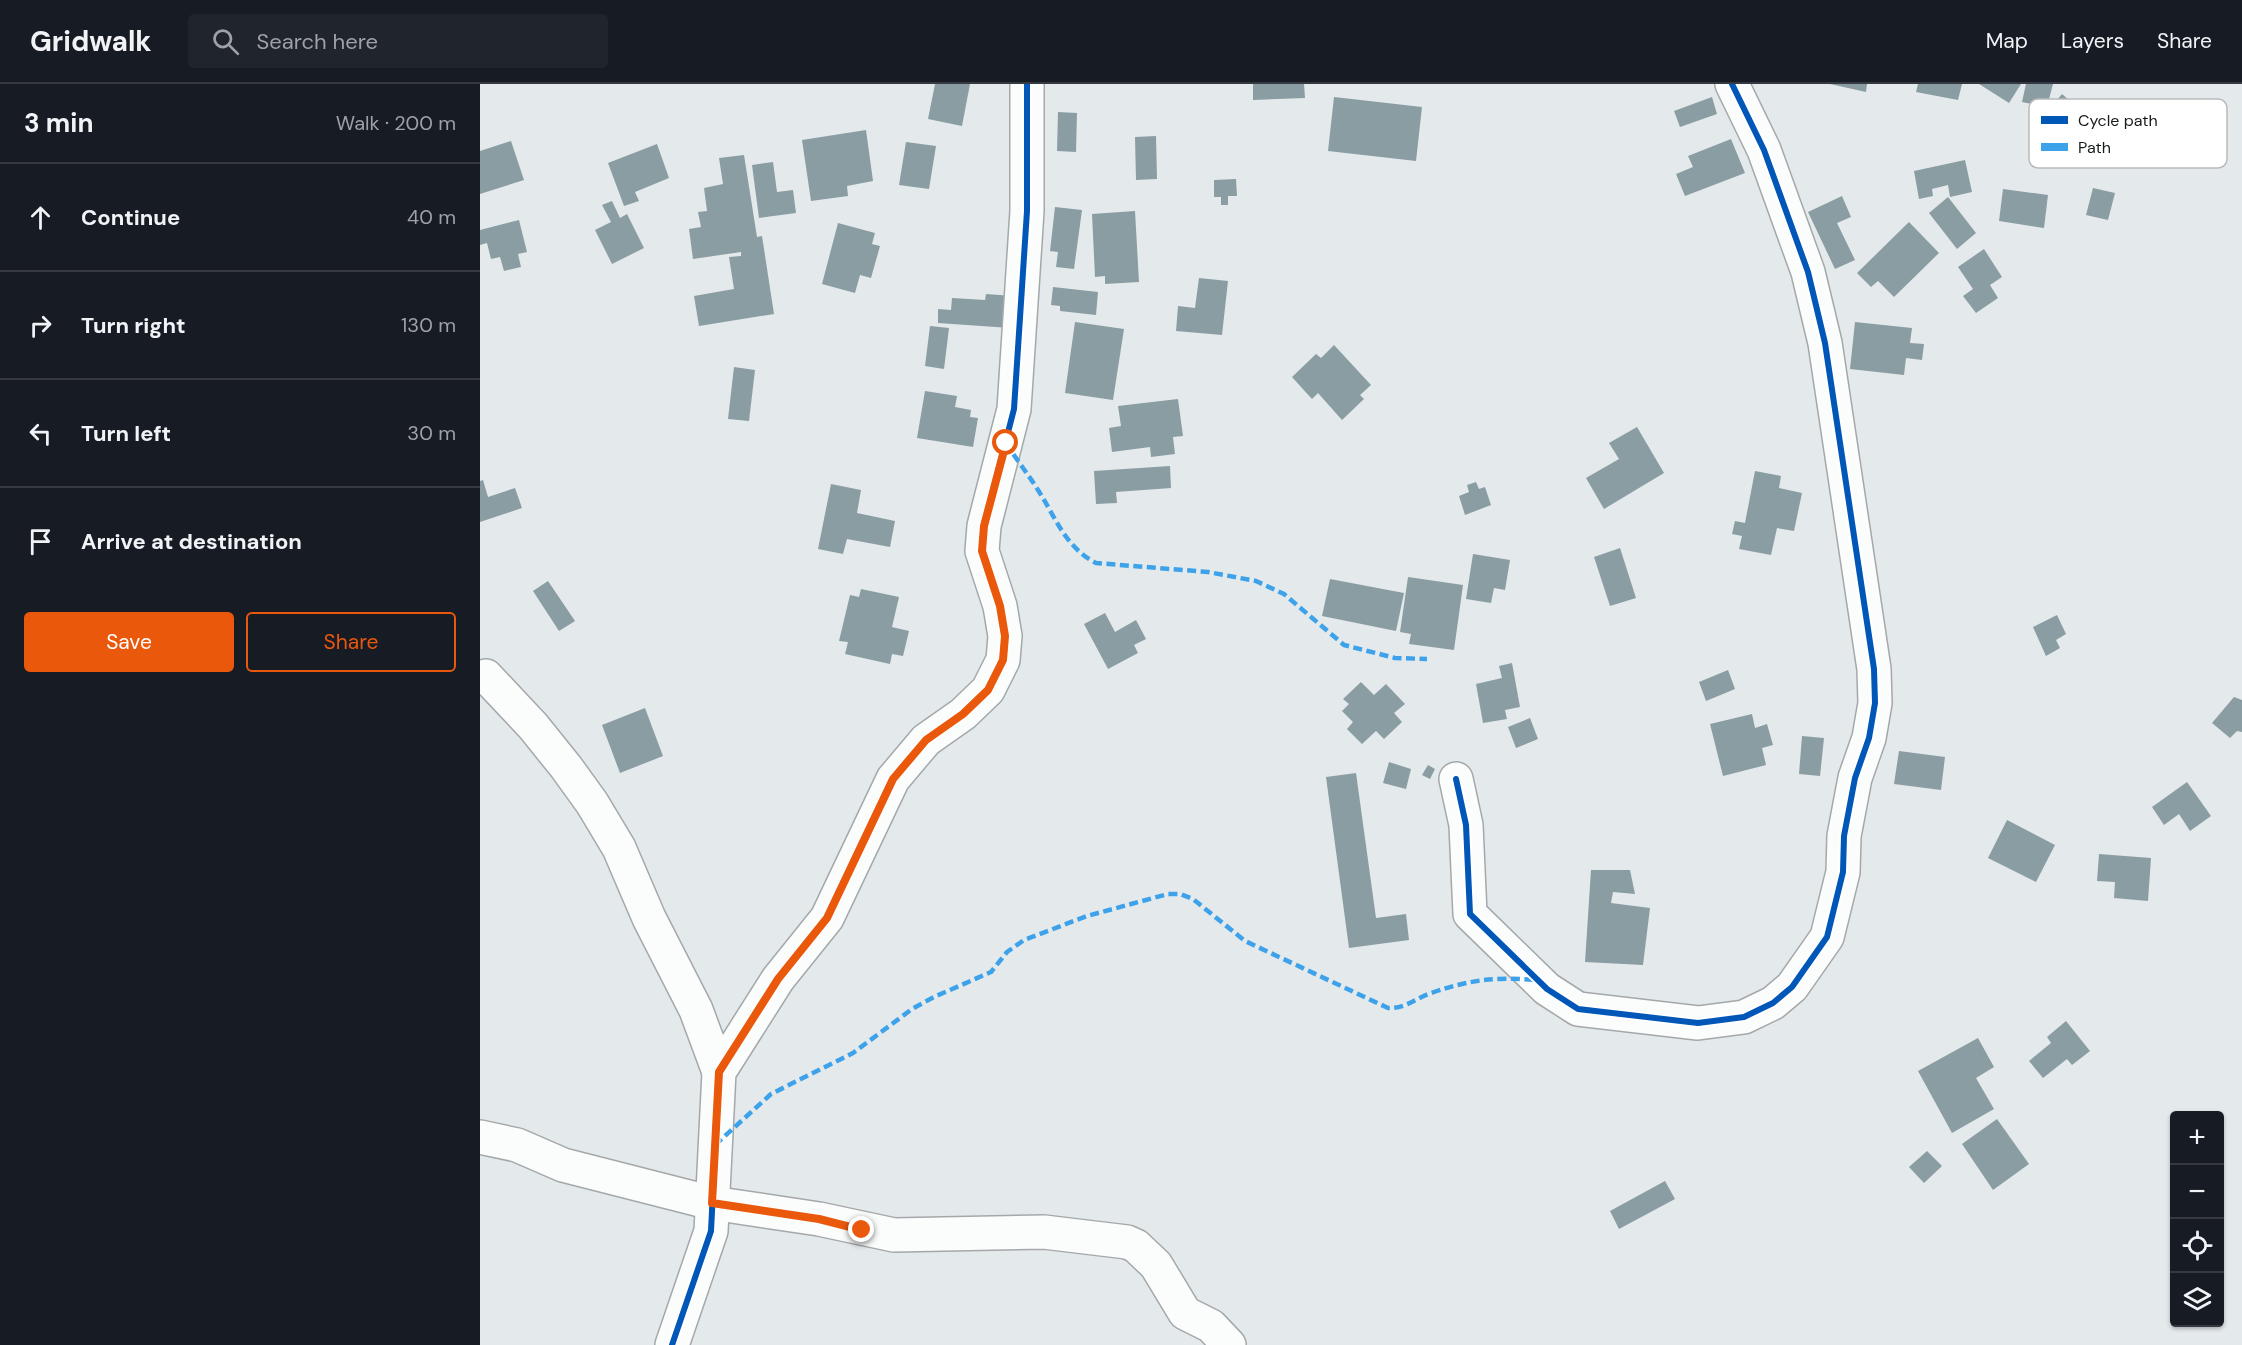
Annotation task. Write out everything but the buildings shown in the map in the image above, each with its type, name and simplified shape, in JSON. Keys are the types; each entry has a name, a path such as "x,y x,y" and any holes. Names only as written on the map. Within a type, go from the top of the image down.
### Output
{"street":[{"path":"719,1072 778,979 827,918 893,779 926,740 963,714 988,690 1003,660 1005,636 1000,606 982,551 984,526 1014,409 1027,211 1027,84"},
{"path":"1456,779 1467,825 1470,914 1547,989 1578,1009 1698,1023 1744,1017 1773,1003 1792,987 1827,937 1843,872 1844,836 1855,778 1869,738 1875,703 1874,669 1825,343 1808,272 1764,150 1732,84"},
{"path":"486,676 533,726 566,767 592,803 619,848 649,918 696,1010 719,1072 711,1231 672,1345"},
{"path":"480,1137 517,1145 563,1165 712,1203 819,1219 894,1235 1044,1232 1127,1242 1136,1246 1156,1265 1185,1313 1211,1326 1229,1345"}],"marked path":[{"path":"1006,443 1062,531 1076,549 1096,563 1208,572 1256,581 1284,594 1344,645 1395,658 1427,659"},
{"path":"715,1145 771,1094 853,1053 912,1009 991,972 1007,952 1024,940 1087,916 1168,894 1180,894 1193,899 1245,941 1388,1008 1400,1007 1431,993 1471,982 1496,979 1537,980"}],"cycle path":[{"path":"672,1345 711,1231 719,1072 778,979 827,918 893,779 926,740 963,714 988,690 1003,660 1005,636 1000,606 982,551 984,526 1014,409 1027,211 1027,84"},
{"path":"1456,779 1466,825 1470,914 1547,989 1578,1009 1698,1023 1744,1017 1773,1003 1792,987 1827,937 1843,872 1844,836 1855,778 1869,738 1875,703 1874,669 1825,343 1808,272 1764,150 1732,84"}],"route":[{"path":"862,1230 819,1219 712,1203 713,1147 719,1072 778,979 827,918 893,779 926,740 963,714 988,690 1003,660 1005,636 1000,606 982,551 984,526 1006,443"}]}
